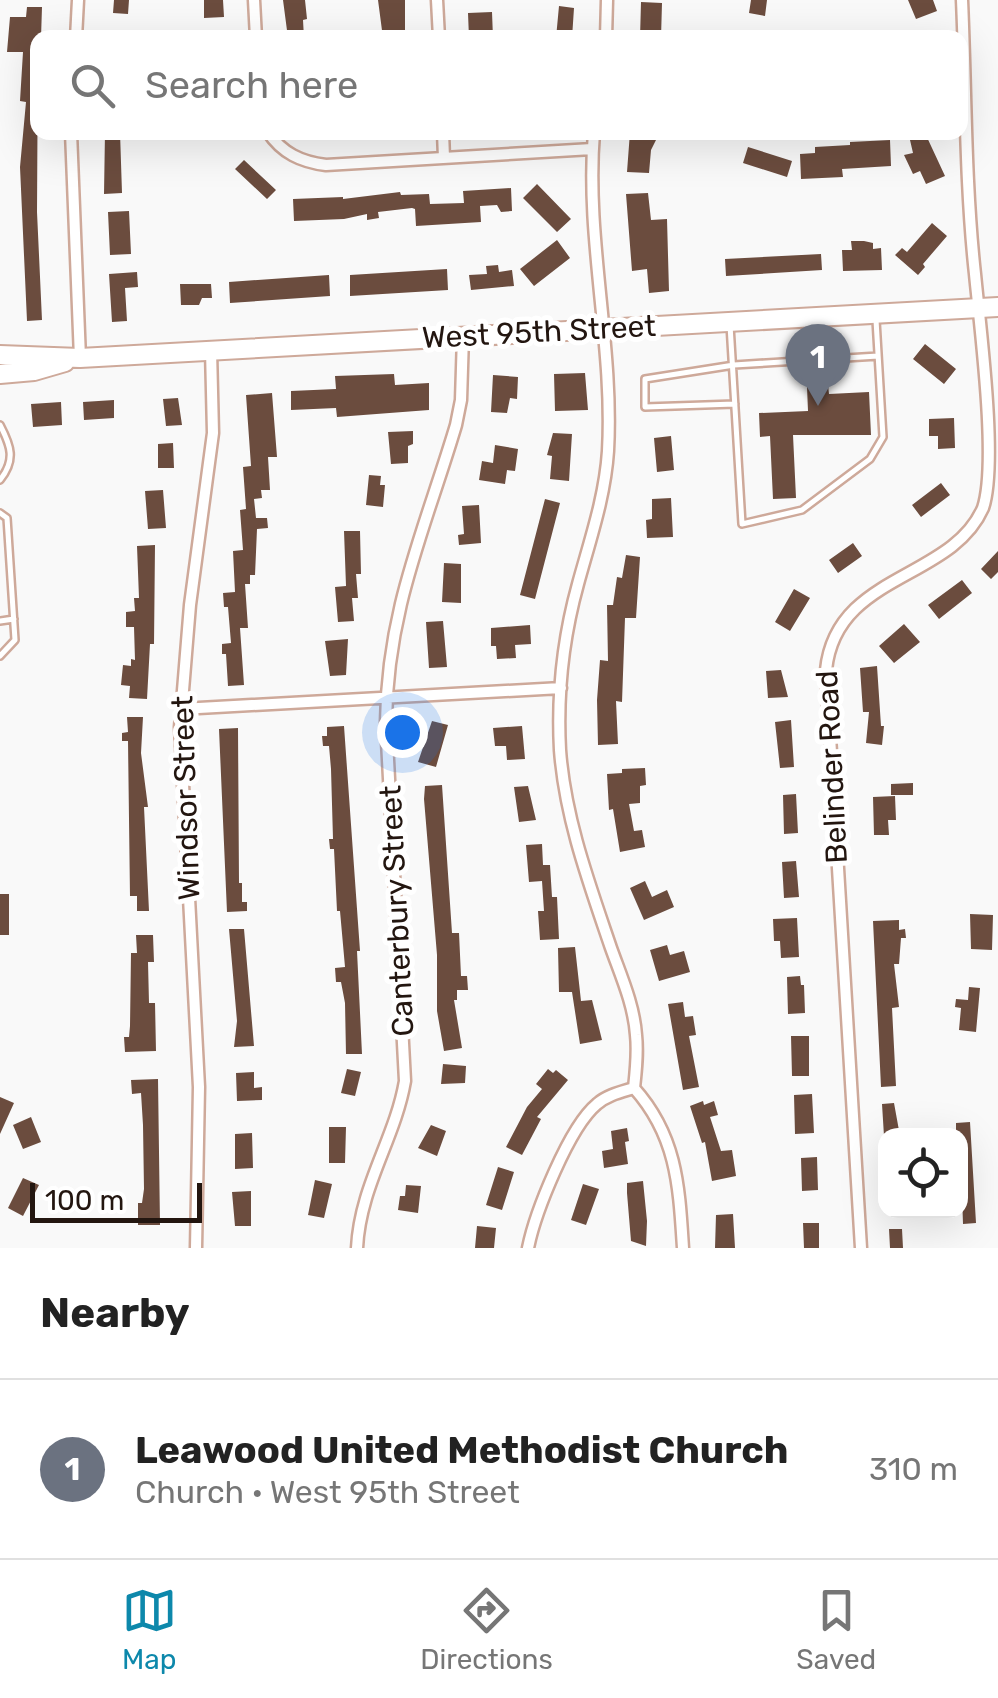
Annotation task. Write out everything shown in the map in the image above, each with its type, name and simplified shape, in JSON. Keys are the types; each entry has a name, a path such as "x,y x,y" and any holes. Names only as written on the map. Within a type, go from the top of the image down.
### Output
{"main road":[{"name":"West 95th Street","path":"0,354 80,358 989,308"},
{"name":"West 95th Street","path":"0,374 34,371 80,358"}],"street":[{"path":"76,30 78,0"},
{"path":"254,0 256,30"},
{"path":"437,0 439,30"},
{"path":"606,30 607,0"},
{"name":"Belinder Road","path":"962,0 963,30"},
{"path":"71,140 80,358"},
{"path":"274,140 310,164 592,149"},
{"path":"443,140 444,158"},
{"path":"593,140 601,328 608,379 608,456 602,500 569,618 561,688 564,787 583,864 633,1014 638,1052 634,1088 654,1111 672,1154 683,1248"},
{"name":"Belinder Road","path":"861,1248 828,730 827,655 847,615 953,544 971,528 986,504 991,474 989,308 975,274 966,140"},
{"name":"Canterbury Street","path":"357,1248 363,1202 401,1101 405,1080 386,698 390,651 398,604 456,425 461,400 463,336"},
{"name":"Windsor Street","path":"196,1248 199,1087 180,710 214,433 211,350"},
{"path":"180,710 561,688"},
{"path":"528,1248 553,1175 588,1114 605,1098 634,1088"}],"lane":[{"path":"730,322 742,524 802,510 870,459 883,437 875,314"},
{"path":"736,404 645,407 644,379 734,365 878,356"},
{"path":"0,424 11,449 10,465 0,480"},
{"path":"0,512 8,518 15,640 0,656"},
{"path":"0,620 14,619"}],"building":[{"path":"114,0 129,0 128,14 113,13"},
{"path":"204,0 223,0 224,17 204,18"},
{"path":"283,0 305,0 304,30 287,30"},
{"path":"378,0 405,0 405,30 382,30"},
{"path":"751,0 767,0 765,16 749,13"},
{"path":"908,0 933,0 937,11 916,19"},
{"path":"641,2 662,3 661,30 640,30"},
{"path":"559,6 574,8 573,30 557,30"},
{"path":"27,7 42,7 41,30 30,30 30,140 37,140 42,320 27,321 20,167 26,102 20,101 23,52 7,52 10,17 26,17"},
{"path":"492,12 493,30 469,30 468,13"},
{"path":"105,140 120,140 122,193 104,194"},
{"path":"629,140 656,140 649,173 627,172"},
{"path":"890,140 891,166 842,169 843,177 801,179 800,154 815,153 815,147"},
{"path":"910,140 928,140 945,176 926,184 920,171 913,174 904,155 913,153"},
{"path":"748,147 792,161 787,177 743,163"},
{"path":"244,160 276,190 267,199 235,169"},
{"path":"537,184 571,219 557,232 523,198"},
{"path":"511,188 512,211 501,212 497,205 480,206 481,222 416,226 412,208 378,212 379,218 367,220 367,214 294,221 293,199 343,199 400,192 429,194 430,204 464,203 463,191"},
{"path":"648,193 651,220 667,219 669,291 649,293 647,269 632,271 626,194"},
{"path":"129,211 131,254 110,255 108,212"},
{"path":"932,223 947,236 918,275 895,255 902,248 907,252"},
{"path":"557,240 570,258 534,286 520,269"},
{"path":"851,241 873,243 873,249 881,248 882,270 843,271 842,250 852,250"},
{"path":"821,254 822,270 726,276 725,259"},
{"path":"498,265 499,272 512,270 514,286 471,290 469,275 487,274 486,266"},
{"path":"447,269 448,290 350,296 350,275"},
{"path":"137,272 138,287 125,288 127,321 112,322 109,274"},
{"path":"329,275 330,296 230,303 229,282"},
{"path":"180,284 211,284 212,298 202,298 199,305 181,305"},
{"path":"925,344 956,369 944,384 913,359"},
{"path":"822,366 823,386 828,385 829,394 869,392 871,435 793,435 796,498 773,499 770,436 760,437 759,413 808,411 811,367"},
{"path":"585,373 588,410 555,411 554,374"},
{"path":"394,374 395,385 429,383 429,410 337,417 336,408 291,410 291,391 336,389 335,376"},
{"path":"493,375 518,377 517,399 510,398 507,413 491,412"},
{"path":"272,393 277,457 268,457 270,490 261,490 262,498 254,499 256,518 267,518 268,528 257,529 255,575 250,575 250,584 245,584 248,628 240,628 244,685 228,686 222,644 231,643 223,593 235,592 233,551 243,550 243,467 251,466 246,395"},
{"path":"178,398 182,425 166,426 163,399"},
{"path":"114,400 114,418 84,420 83,402"},
{"path":"61,402 62,425 33,427 31,404"},
{"path":"954,418 955,448 938,449 938,436 929,436 929,419"},
{"path":"413,431 408,463 391,464 388,432"},
{"path":"553,433 572,434 569,481 550,479 552,456 547,455"},
{"path":"671,436 674,470 657,472 654,438"},
{"path":"173,443 174,468 158,468 158,444"},
{"path":"495,445 518,449 515,471 507,470 505,484 479,480 482,461 493,463"},
{"path":"369,475 381,476 380,485 385,485 383,507 366,505"},
{"path":"941,483 950,495 921,517 912,505"},
{"path":"163,490 166,528 148,529 145,491"},
{"path":"671,498 673,537 647,538 646,520 652,519 652,499"},
{"path":"545,499 560,503 535,599 520,595"},
{"path":"479,505 481,543 459,545 458,535 464,534 462,506"},
{"path":"344,531 360,531 361,574 356,574 358,598 352,598 354,621 338,622 335,587 346,586"},
{"path":"853,543 862,556 838,573 829,560"},
{"path":"155,545 154,644 150,644 147,699 129,698 130,686 121,685 123,665 131,666 131,659 135,660 134,627 126,627 126,612 135,611 134,598 139,598 137,546"},
{"path":"998,551 998,572 991,579 981,569"},
{"path":"626,555 640,557 636,618 625,618 622,702 616,701 618,744 598,745 600,660 608,661 607,605 613,605 617,577 622,578"},
{"path":"444,563 461,564 461,603 442,602"},
{"path":"962,580 972,593 939,619 928,605"},
{"path":"794,589 810,598 790,631 775,622"},
{"path":"443,621 447,667 429,668 426,622"},
{"path":"904,624 920,642 894,663 879,646"},
{"path":"530,625 531,644 515,645 516,658 497,659 496,646 491,646 491,628"},
{"path":"348,639 346,675 330,676 325,641"},
{"path":"877,666 884,726 882,745 866,743 869,712 863,712 860,668"},
{"path":"781,670 788,697 768,698 766,671"},
{"path":"127,717 143,717 141,753 148,807 144,807 149,911 137,911 137,896 130,896 128,741 122,741 122,733 128,732"},
{"path":"791,720 794,767 780,768 775,722"},
{"path":"432,721 448,725 436,767 418,762"},
{"path":"344,726 360,951 362,1054 346,1054 345,1003 341,982 336,982 335,968 345,967 334,849 330,849 329,839 333,839 329,746 323,746 322,736 327,736 327,727"},
{"path":"522,726 525,759 507,760 506,746 495,746 493,728"},
{"path":"238,728 239,883 247,911 227,912 219,729"},
{"path":"645,768 646,785 640,786 640,803 629,804 634,831 642,830 645,847 620,852 613,809 609,810 607,774"},
{"path":"913,783 913,795 891,795 891,784"},
{"path":"442,785 452,933 459,933 461,976 467,976 468,990 457,990 454,1000 462,1048 444,1051 437,1011 437,955 424,799 425,786"},
{"path":"528,786 536,820 519,822 514,787"},
{"path":"796,794 798,833 784,834 783,795"},
{"path":"895,796 896,820 888,820 889,835 874,835 873,797"},
{"path":"542,844 543,865 550,865 552,897 557,897 559,939 540,940 538,911 544,911 542,881 529,882 526,845"},
{"path":"796,861 799,897 784,898 782,862"},
{"path":"645,881 652,897 667,890 674,907 644,920 630,888"},
{"path":"0,894 9,894 9,935 0,935"},
{"path":"970,914 993,915 992,950 971,949"},
{"path":"797,918 799,957 781,958 780,941 774,941 773,919"},
{"path":"899,920 899,930 905,929 906,938 901,938 899,964 894,964 899,1007 892,1008 896,1086 881,1087 873,921"},
{"path":"229,929 244,929 254,1046 234,1047 237,1021"},
{"path":"136,935 153,935 154,962 148,962 149,1003 155,1003 156,1051 125,1052 124,1037 129,1037 130,1026 131,953 137,953"},
{"path":"667,945 670,955 684,951 690,972 659,981 650,950"},
{"path":"575,947 581,1001 592,1000 602,1040 580,1044 572,992 559,992 558,948"},
{"path":"800,976 805,1013 788,1014 787,977"},
{"path":"969,987 980,988 976,1032 959,1030 961,1008 955,1007 956,999 968,1000"},
{"path":"683,1002 685,1017 693,1016 696,1035 689,1036 699,1087 683,1090 668,1004"},
{"path":"791,1036 809,1036 809,1076 792,1076"},
{"path":"443,1064 466,1066 465,1083 441,1084"},
{"path":"347,1069 361,1072 355,1096 341,1093"},
{"path":"548,1069 568,1080 537,1117 541,1119 522,1155 506,1147 527,1107 542,1089 536,1084"},
{"path":"254,1072 254,1088 262,1087 262,1100 237,1101 236,1073"},
{"path":"158,1079 160,1225 138,1225 138,1203 142,1203 144,1189 143,1125 141,1093 132,1094 131,1080"},
{"path":"812,1094 814,1133 795,1134 794,1095"},
{"path":"0,1097 14,1103 0,1134"},
{"path":"703,1101 704,1105 714,1101 718,1115 710,1117 721,1151 732,1150 736,1176 712,1181 705,1142 702,1143 690,1106"},
{"path":"894,1103 899,1128 884,1128 882,1104"},
{"path":"31,1117 41,1142 23,1149 13,1125"},
{"path":"970,1122 976,1223 963,1224 963,1218 968,1218 968,1128 956,1128 956,1123"},
{"path":"431,1125 446,1131 437,1156 418,1148"},
{"path":"329,1127 346,1127 345,1163 329,1163"},
{"path":"627,1128 628,1164 604,1168 602,1151 613,1149 611,1131"},
{"path":"252,1133 253,1168 235,1169 235,1134"},
{"path":"817,1157 818,1190 802,1191 801,1158"},
{"path":"498,1167 514,1172 502,1210 486,1205"},
{"path":"23,1178 39,1185 23,1216 8,1208"},
{"path":"315,1180 332,1184 324,1218 308,1215"},
{"path":"643,1181 646,1246 631,1241 627,1193 627,1183"},
{"path":"583,1184 599,1189 586,1225 571,1220"},
{"path":"406,1185 421,1186 418,1213 398,1210"},
{"path":"251,1191 251,1226 235,1226 232,1192"},
{"path":"733,1214 735,1248 715,1248 716,1215"},
{"path":"803,1223 819,1223 819,1248 804,1248"},
{"path":"477,1226 496,1228 494,1248 475,1248"},
{"path":"889,1229 902,1229 903,1248 890,1248"}],"place":[{"name":"Leawood United Methodist Church","path":"818,406"}]}
